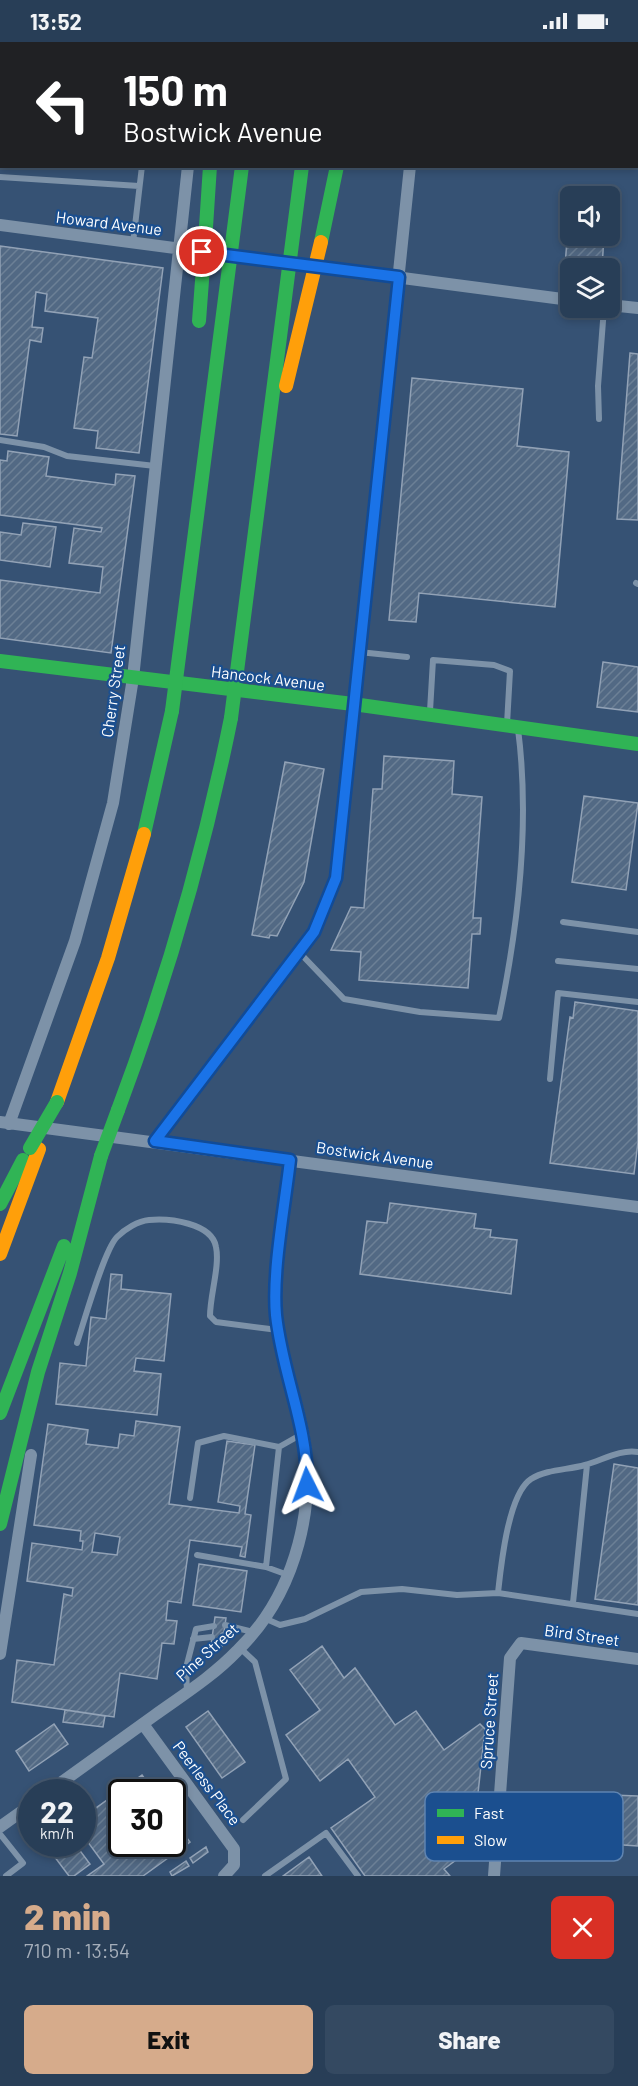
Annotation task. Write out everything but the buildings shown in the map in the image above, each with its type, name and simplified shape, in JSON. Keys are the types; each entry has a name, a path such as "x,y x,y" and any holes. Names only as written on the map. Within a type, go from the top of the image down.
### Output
{"main road":[{"path":"210,168 199,321 220,348"},
{"path":"0,1254 35,1149 57,1102 127,903 154,798 172,711 242,168"},
{"path":"0,1413 101,1156 152,1018 186,916 213,809 231,718 302,168"},
{"path":"264,471 338,168"},
{"name":"Hancock Avenue","path":"0,661 353,704 638,744"},
{"path":"0,1204 35,1149"},
{"path":"0,1524 38,1372 70,1273 101,1156"}],"street":[{"name":"Cherry Street","path":"4,1123 58,991 90,890 113,803 133,678 188,168"},
{"path":"155,1141 314,932 336,878 410,168"},
{"name":"Howard Avenue","path":"0,225 560,299"},
{"path":"620,306 638,308"},
{"name":"Bostwick Avenue","path":"4,1123 638,1206"},
{"name":"Pine Street","path":"66,1779 187,1693 240,1648 264,1618 288,1575 305,1517 308,1467 303,1434 283,1363 278,1330 278,1277 290,1160"},
{"path":"0,1654 31,1455"},
{"name":"Bird Street","path":"521,1643 638,1659"},
{"name":"Spruce Street","path":"500,1792 510,1658 521,1643"},
{"name":"Peerless Place","path":"143,1724 230,1841 236,1857 234,1865 224,1876"},
{"path":"0,1827 18,1814"},
{"name":"Spruce Street","path":"494,1876 495,1861"}],"lane":[{"path":"133,243 142,168"},
{"path":"0,177 139,186"},
{"path":"599,419 598,386 603,318"},
{"path":"0,440 44,447 67,456 156,466"},
{"path":"359,652 407,657"},
{"path":"299,952 344,999 420,1012 499,1018 512,957 524,793 512,726 510,671 494,665 434,660 429,715"},
{"path":"563,921 638,932"},
{"path":"558,961 638,969"},
{"path":"550,1079 558,993 638,1002"},
{"path":"77,1343 116,1238 133,1225 147,1220 183,1223 211,1237 217,1249 210,1316 216,1322 278,1330"},
{"path":"190,1498 198,1443 224,1436 279,1447 303,1434"},
{"path":"266,1567 279,1447"},
{"path":"498,1593 502,1560 514,1506 530,1480 552,1471 587,1464 626,1450 638,1452"},
{"path":"573,1603 587,1464"},
{"path":"197,1555 266,1567 288,1575"},
{"path":"264,1618 280,1625 305,1619 362,1592 402,1589 457,1596 498,1593 638,1614"},
{"path":"225,1625 254,1632"},
{"path":"187,1693 186,1668 196,1629 214,1626"},
{"path":"224,1635 231,1633 234,1628"},
{"path":"193,1640 212,1637"},
{"path":"240,1648 255,1662 286,1779 243,1820"},
{"path":"265,1876 326,1833 358,1876"},
{"path":"0,1834 23,1863 6,1876"}],"traffic: fast":[{"path":"206,227 210,168"},
{"path":"172,711 242,168"},
{"path":"231,718 302,168"},
{"path":"321,242 337,168"},
{"path":"199,321 206,227"},
{"path":"0,661 353,704 638,744"},
{"path":"144,834 172,711"},
{"path":"118,1110 168,965 209,818 231,718"},
{"path":"30,1148 57,1102"},
{"path":"101,1156 118,1110"},
{"path":"0,1524 38,1372 70,1273 101,1156"},
{"path":"0,1204 23,1160"},
{"path":"0,1413 64,1246"}],"traffic: slow":[{"path":"286,386 321,242"},
{"path":"57,1102 108,958 144,834"},
{"path":"0,1254 39,1149"}],"route":[{"path":"202,252 399,277 336,878 314,932 155,1141 290,1160 276,1312 283,1363 301,1421 308,1467 307,1485"}]}
